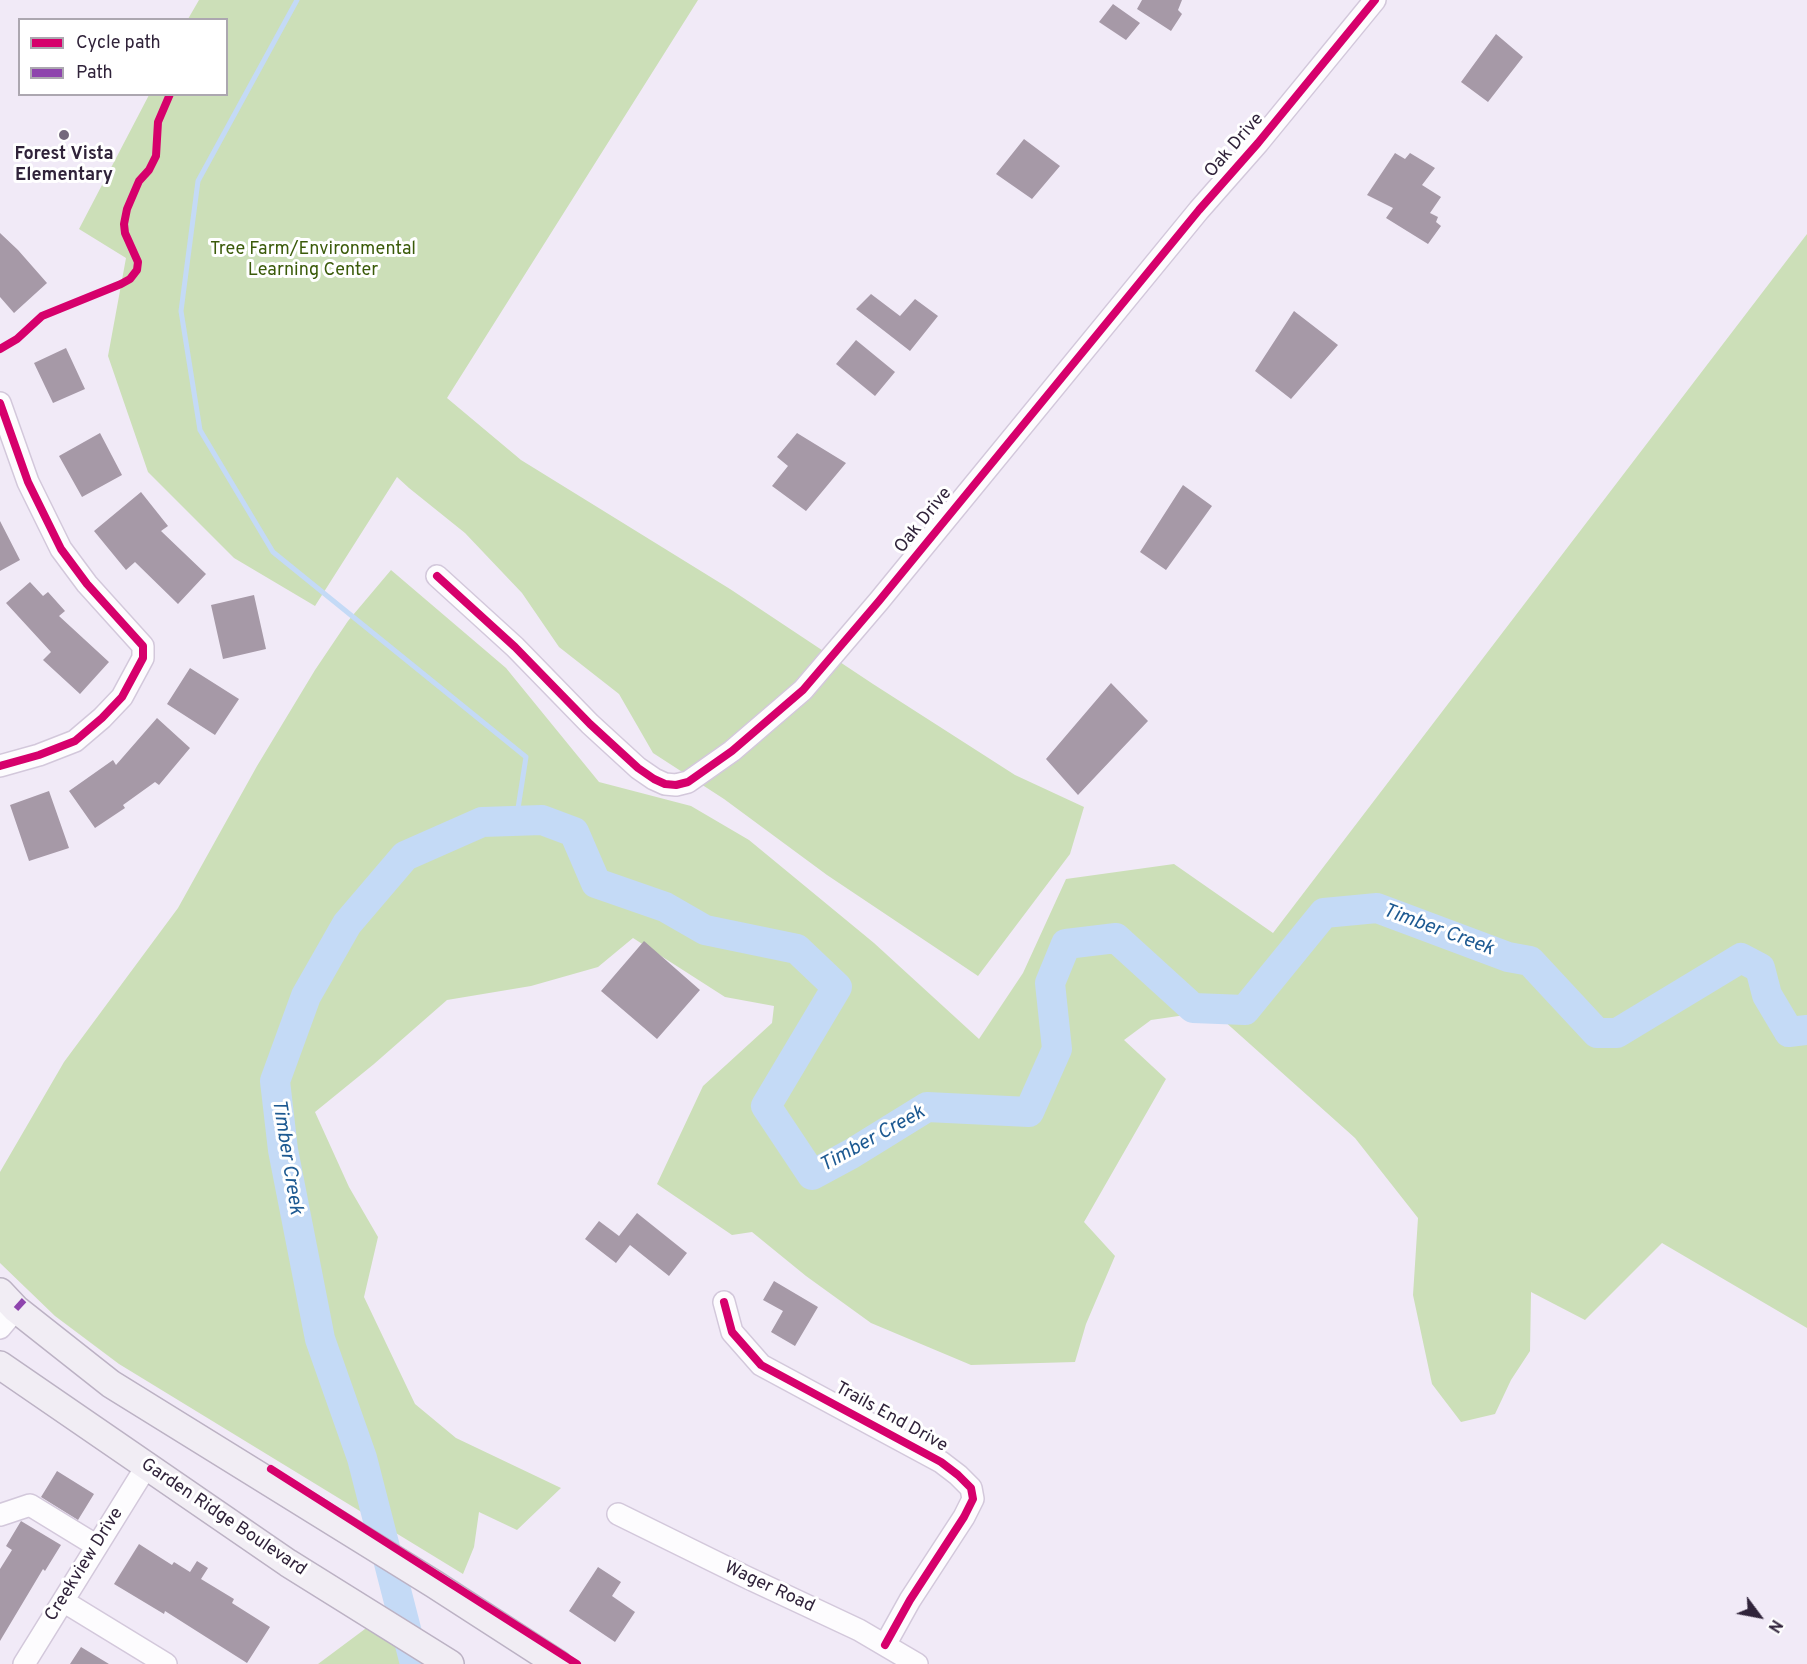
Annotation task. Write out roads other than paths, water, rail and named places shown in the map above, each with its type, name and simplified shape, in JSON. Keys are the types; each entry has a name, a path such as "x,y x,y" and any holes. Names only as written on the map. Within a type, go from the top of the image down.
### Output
{"main road":[{"path":"5,1310 111,1384 558,1664"},
{"name":"Garden Ridge Boulevard","path":"0,1365 288,1563 450,1664"}],"street":[{"name":"Oak Drive","path":"437,576 515,647 590,724 638,768 665,784 676,785 688,782 732,751 803,690 879,601 1184,228 1258,143 1365,3"},
{"path":"0,403 28,482 61,549 87,585 143,646 143,658 122,697 75,741 39,755 0,766"},
{"name":"Trails End Drive","path":"724,1302 732,1332 761,1365 941,1462 958,1474 970,1488 973,1499 964,1517 910,1600 885,1645"},
{"name":"Creekview Drive","path":"24,1664 146,1467"},
{"path":"0,1515 30,1505 98,1546"},
{"name":"Wager Road","path":"618,1514 859,1630 917,1664"},
{"path":"63,1601 157,1662"}],"waterway":[{"path":"297,0 198,181 181,311 200,430 273,552 526,757 516,821"},
{"name":"Timber Creek","path":"415,1664 362,1458 320,1339 283,1150 275,1081 306,996 347,924 405,856 482,822 542,820 574,832 596,883 665,907 705,930 797,949 837,987 766,1106 812,1175 927,1107 1029,1112 1057,1049 1050,983 1066,944 1116,938 1193,1008 1245,1010 1324,913 1377,908 1508,957 1530,961 1597,1033 1617,1033 1741,958 1760,968 1767,995 1789,1032 1807,1030"}],"place":[{"name":"Forest Vista Elementary","path":"64,135"}],"park label":[{"name":"Tree Farm/Environmental Learning Center","path":"313,260"}]}
